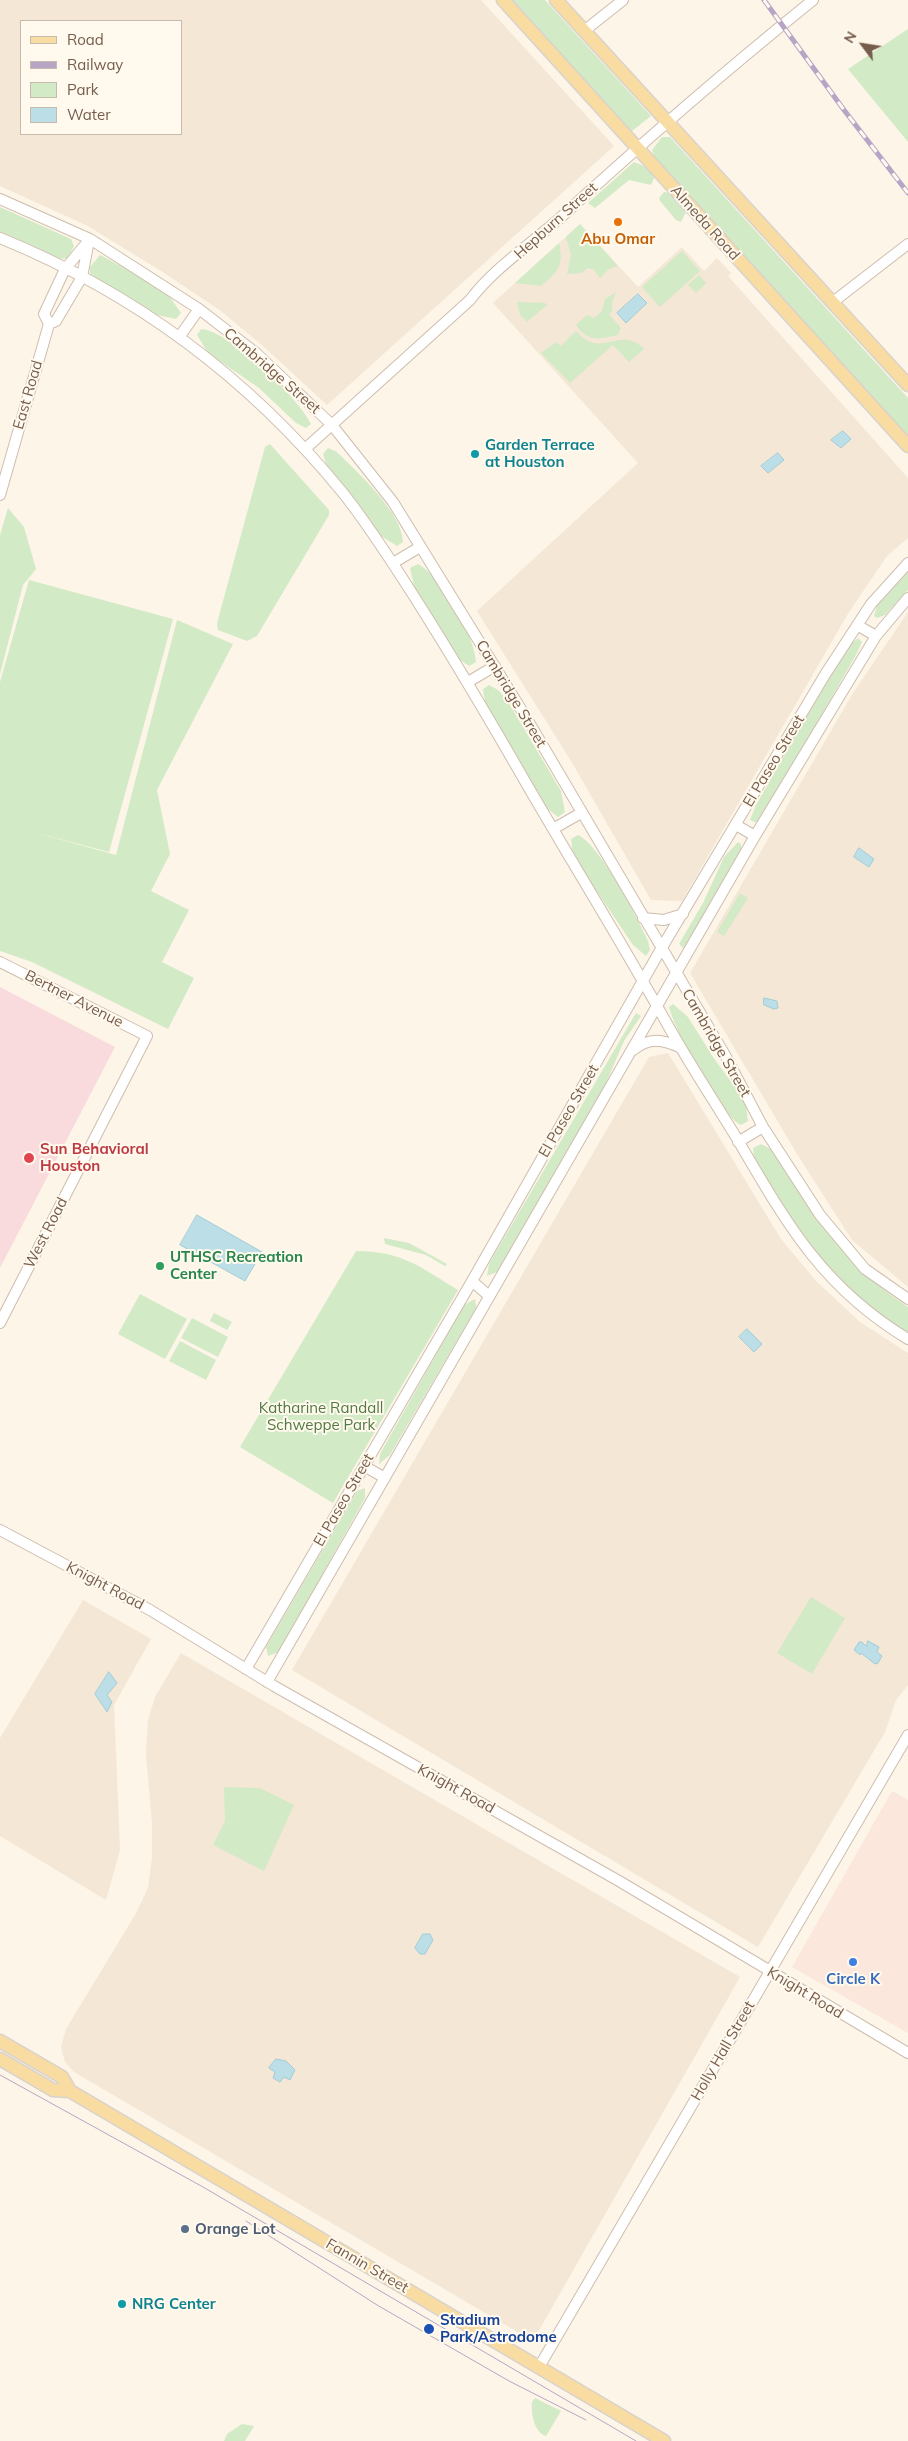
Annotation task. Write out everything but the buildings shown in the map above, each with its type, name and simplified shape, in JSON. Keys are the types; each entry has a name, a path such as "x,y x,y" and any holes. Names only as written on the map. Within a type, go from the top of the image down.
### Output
{"main road":[{"name":"Almeda Road","path":"503,0 908,446"},
{"path":"556,0 908,385"},
{"name":"Fannin Street","path":"0,2041 62,2077 70,2091"},
{"name":"Fannin Street","path":"0,2059 53,2090 70,2091 664,2441"}],"street":[{"path":"584,31 623,0"},
{"name":"Hepburn Street","path":"305,449 470,300 479,288 638,149 667,120 813,0"},
{"name":"Cambridge Street","path":"0,199 90,239 199,309 256,353 332,425 393,502 495,666 725,1055 763,1126 820,1215 865,1269 908,1299"},
{"name":"Cambridge Street","path":"0,238 82,277 180,336 248,392 305,449 344,495 393,563 468,682 681,1048 783,1218 831,1279 884,1325 908,1339"},
{"name":"East Road","path":"0,495 48,324 44,314 65,269 90,239"},
{"name":"East Road","path":"48,324 56,321 82,277 90,239"},
{"path":"832,302 908,244"},
{"path":"180,336 199,309"},
{"path":"393,563 420,547"},
{"name":"El Paseo Street","path":"246,1669 472,1281 661,949 856,625 871,604 908,563"},
{"name":"El Paseo Street","path":"267,1682 755,836 876,636 908,598"},
{"path":"856,625 876,636"},
{"path":"468,682 495,666"},
{"path":"553,829 581,813"},
{"path":"736,825 755,836"},
{"path":"643,918 664,920 683,914"},
{"name":"Bertner Avenue","path":"0,962 147,1036"},
{"name":"West Road","path":"0,1323 147,1036"},
{"path":"627,1056 638,1045 652,1040 660,1040 681,1048"},
{"path":"738,1142 763,1126"},
{"path":"472,1281 489,1296"},
{"path":"364,1466 385,1478"},
{"name":"Knight Road","path":"0,1530 150,1610 267,1682 619,1881 908,2053"},
{"name":"Holly Hall Street","path":"539,2367 908,1735"}],"shaded area":[{"path":"0,0 481,0 614,146 327,405 263,346 221,311 88,226 0,186"},
{"path":"580,224 638,287 682,247 704,271 717,258 731,273 728,276 908,478 908,538 887,556 849,612 682,901 651,900 571,761 477,611 638,463 493,303"},
{"path":"908,612 908,1287 852,1240 797,1154 690,973 853,693"},
{"name":"Sun Behavioral Houston","path":"0,987 115,1047 0,1268"},
{"path":"668,1053 781,1239 816,1281 860,1322 908,1353 908,1685 896,1700 885,1732 758,1947 292,1670 649,1057"},
{"path":"83,1600 151,1639 114,1705 120,1850 106,1900 0,1836 0,1738"},
{"path":"181,1653 740,1977 533,2341 74,2072 65,2062 61,2047 66,2029 135,1915 148,1888 152,1858 152,1823 146,1754 148,1720 155,1697"},
{"path":"892,1791 908,1800 908,2033 792,1967"}],"green space":[{"path":"510,0 545,0 651,116 632,131 629,130"},
{"path":"908,29 908,142 848,69"},
{"path":"662,137 670,137 908,398 908,436 655,160 652,150"},
{"path":"634,162 650,172 654,178 651,185 629,180 595,208 588,203"},
{"path":"664,192 670,193 686,212 681,222 676,220 660,201 659,198"},
{"path":"0,207 71,239 74,246 68,258 61,259 0,232"},
{"path":"580,224 618,266 609,269 600,278 594,270 588,268 581,273 567,274 571,255 566,237"},
{"path":"559,243 560,263 547,281 541,286 515,283"},
{"path":"682,251 700,271 660,307 642,287"},
{"path":"100,255 132,272 170,297 181,313 176,319 157,315 90,274 90,267"},
{"path":"699,275 706,283 696,293 688,285"},
{"path":"616,292 612,303 612,311 609,314 621,328 618,335 595,338 585,335 576,325 587,315 594,318 602,311 605,299"},
{"path":"517,302 545,303 547,305 527,322 520,315"},
{"path":"201,329 229,341 262,367 292,398 311,424 306,428 296,423 259,388 208,353 197,335"},
{"path":"576,331 585,339 594,343 627,340 635,342 644,349 629,362 613,345 570,383 541,353 556,342 561,346"},
{"path":"270,444 329,510 329,515 257,636 247,641 218,630 217,623 265,447"},
{"path":"328,448 337,452 378,494 395,518 401,530 403,542 397,546 381,536 327,467 323,454"},
{"path":"8,508 24,527 36,569 23,585 0,674 0,535"},
{"path":"418,564 427,570 446,594 463,623 470,638 476,662 469,666 459,659 415,590 410,568"},
{"path":"908,572 908,590 885,615 877,618 874,616 877,606"},
{"path":"29,580 173,619 109,852 29,831 116,855 177,620 233,644 157,790 170,854 151,891 189,910 162,962 194,978 168,1029 32,962 0,951 0,682"},
{"path":"858,638 862,642 856,655 769,806 757,823 750,820 756,805 834,669 847,648"},
{"path":"489,685 498,690 507,700 561,791 565,812 558,817 544,806 486,709 483,689"},
{"path":"578,835 587,841 607,866 636,916 648,941 650,950 646,956 633,945 573,856 571,839"},
{"path":"738,842 741,844 741,852 688,944 683,948 679,944 703,903 724,857"},
{"path":"740,893 748,898 724,936 717,932"},
{"path":"673,1004 688,1017 713,1057 740,1094 746,1106 748,1121 741,1125 732,1118 710,1089 689,1053 673,1019 669,1007"},
{"path":"636,1013 641,1016 624,1041 603,1090 497,1272 487,1276 489,1264"},
{"path":"761,1144 771,1149 815,1216 847,1255 865,1273 908,1307 908,1334 864,1303 824,1266 802,1238 754,1159 753,1148"},
{"path":"384,1238 409,1243 447,1264 445,1266 426,1255 385,1244"},
{"name":"Katharine Randall Schweppe Park","path":"356,1251 398,1257 458,1290 333,1503 240,1447"},
{"path":"140,1294 187,1319 165,1359 118,1334"},
{"path":"475,1299 476,1308 390,1455 379,1464 380,1454 464,1305"},
{"path":"214,1313 232,1322 227,1330 210,1321"},
{"path":"192,1318 228,1337 218,1357 181,1338"},
{"path":"180,1341 216,1360 206,1380 169,1361"},
{"path":"365,1488 365,1498 279,1652 268,1656 266,1647 357,1491"},
{"path":"811,1597 845,1618 812,1674 777,1653"},
{"path":"224,1787 260,1788 294,1805 264,1871 213,1845 225,1821"},
{"path":"535,2398 561,2411 546,2436 539,2431 534,2422 532,2402"},
{"path":"242,2424 254,2426 245,2441 224,2441 227,2434"}],"water":[{"path":"638,294 647,303 626,323 617,313"},
{"path":"843,431 851,439 841,448 831,440"},
{"path":"778,453 784,460 768,473 761,466"},
{"path":"859,848 874,859 869,867 854,857"},
{"path":"764,998 777,1001 778,1008 774,1009 764,1005"},
{"path":"197,1215 262,1252 245,1281 180,1245"},
{"path":"747,1329 762,1344 754,1352 739,1337"},
{"path":"868,1641 879,1647 877,1652 882,1656 878,1663 875,1664 854,1650 859,1642 866,1646"},
{"path":"109,1672 117,1683 107,1695 112,1702 107,1712 95,1694"},
{"path":"423,1934 430,1934 433,1940 425,1954 420,1954 415,1948"},
{"path":"276,2059 286,2061 295,2070 290,2080 284,2077 280,2082 273,2078 275,2072 269,2068"}],"tram line":[{"path":"0,2075 203,2187 636,2441"},
{"path":"246,2221 377,2305 509,2381 586,2420"}],"railway":[{"path":"764,0 844,110 908,193"}],"place":[{"name":"Abu Omar","path":"618,222"},
{"name":"Garden Terrace at Houston","path":"475,454"},
{"name":"Sun Behavioral Houston","path":"29,1158"},
{"name":"UTHSC Recreation Center","path":"160,1266"},
{"name":"Circle K","path":"853,1962"},
{"name":"Orange Lot","path":"185,2229"},
{"name":"NRG Center","path":"122,2304"},
{"name":"Stadium Park/Astrodome","path":"429,2329"}]}
